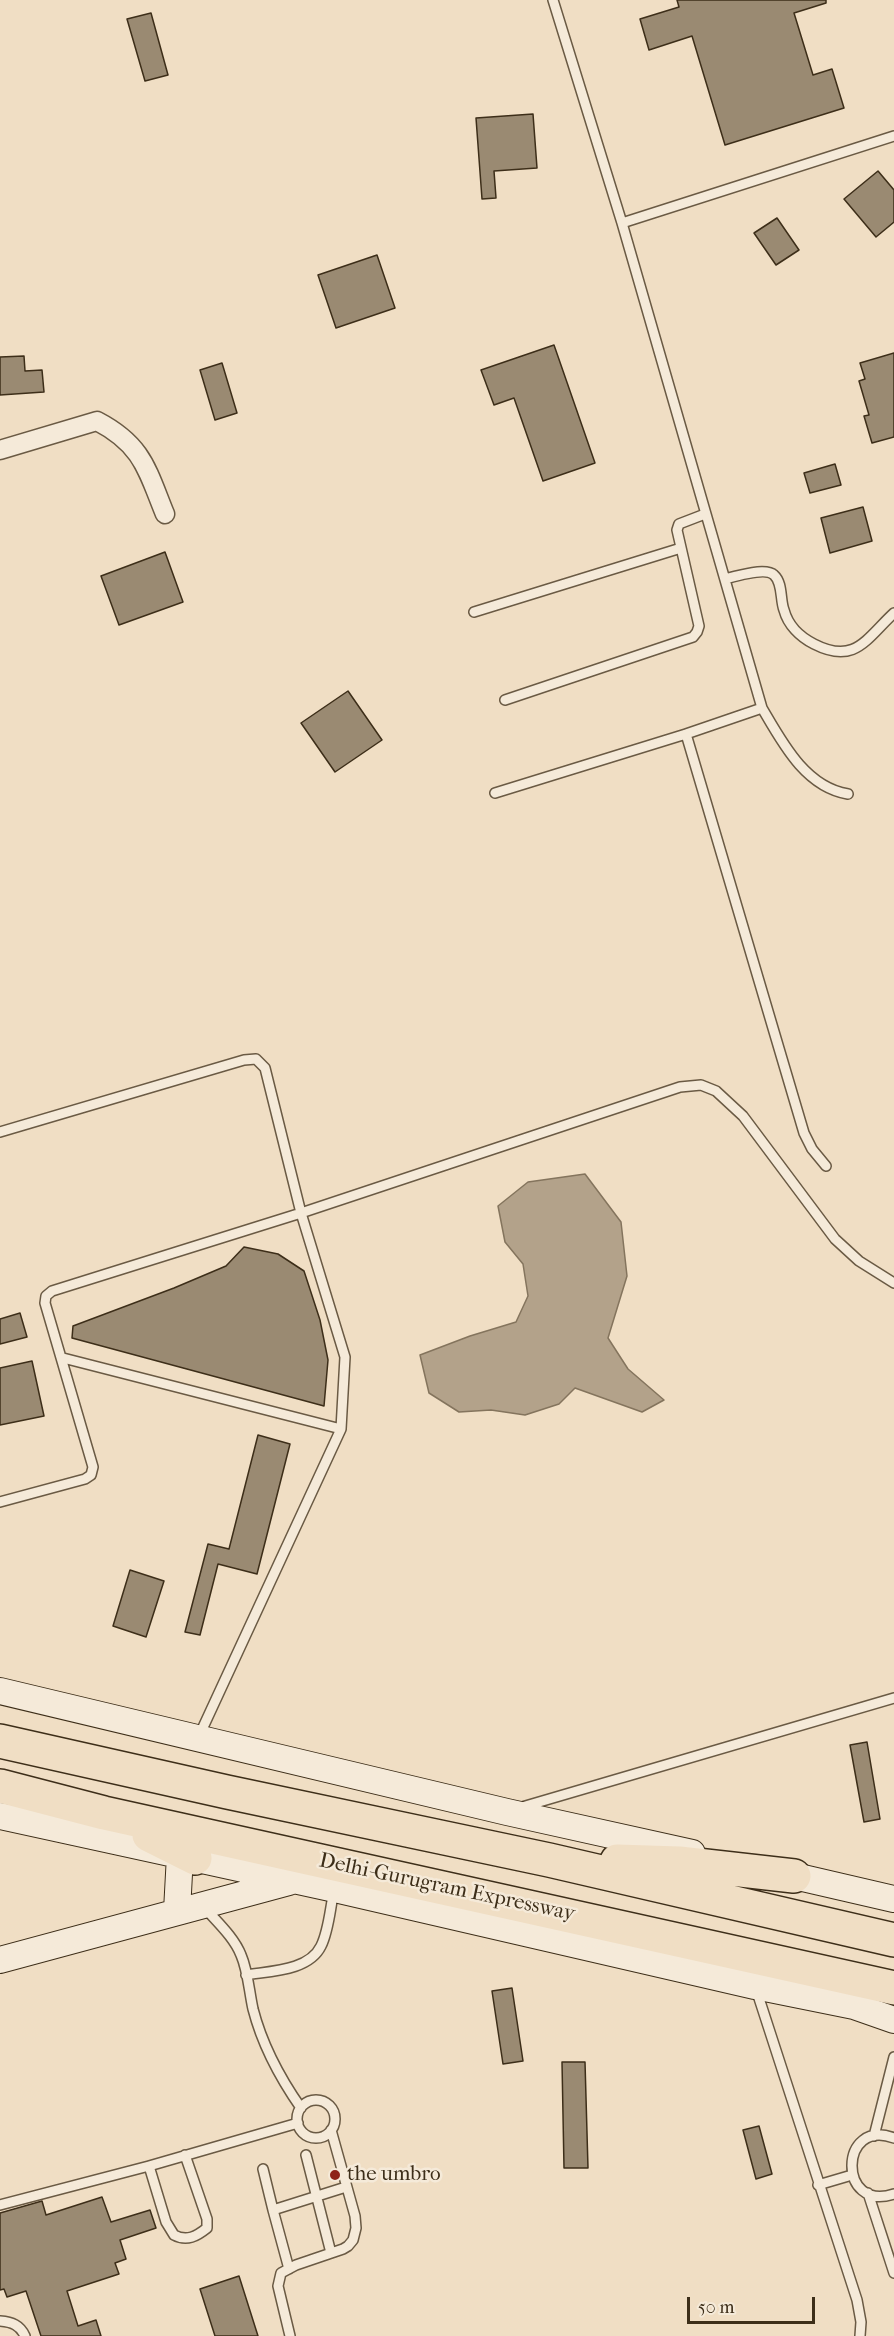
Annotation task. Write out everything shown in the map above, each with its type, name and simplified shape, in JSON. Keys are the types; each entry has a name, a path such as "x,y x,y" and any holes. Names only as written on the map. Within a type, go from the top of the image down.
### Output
{"highway":[{"path":"0,1741 236,1794 549,1860 894,1940"},
{"name":"Delhi-Gurugram Expressway","path":"0,1786 104,1813 894,1988"},
{"path":"104,1813 188,1856"},
{"path":"549,1860 679,1863 794,1875"}],"main road":[{"path":"0,1691 507,1812 894,1899"},
{"path":"0,1816 296,1880 755,1986 854,2006 894,2020"},
{"path":"177,1911 188,1856"},
{"path":"0,1960 296,1880"}],"street":[{"path":"0,450 98,421 129,441 140,455 165,514"}],"lane":[{"path":"553,0 622,223 762,708 796,760 810,775 825,787 848,794"},
{"path":"622,223 894,136"},
{"path":"505,700 693,637 698,632 699,626 677,530 679,524 705,514"},
{"path":"474,612 681,548"},
{"path":"725,579 759,572 775,575 780,587 783,609 789,622 806,640 827,651 841,654 853,650 866,641 894,613"},
{"path":"495,793 762,708"},
{"path":"686,734 804,1133 812,1149 826,1166"},
{"path":"0,1132 244,1060 256,1059 265,1068 301,1212 345,1357 341,1429 198,1738"},
{"path":"0,1502 85,1479 91,1475 93,1467 63,1358 45,1303 46,1296 52,1291 680,1087 701,1085 716,1091 743,1116 847,1252 894,1283"},
{"path":"63,1358 341,1429"},
{"path":"507,1812 894,1698"},
{"path":"246,1975 298,1966 313,1958 321,1946 335,1889"},
{"path":"202,1905 237,1946 242,1956 254,2011 272,2060 301,2108"},
{"path":"755,1986 857,2300 861,2322 860,2336"},
{"path":"874,2136 894,2058"},
{"path":"290,2336 278,2286 281,2273 348,2246 353,2240 356,2228 355,2216 331,2130 333,2112 325,2103 314,2100 301,2108 298,2123 302,2132 314,2137 331,2130"},
{"path":"0,2205 149,2166 298,2123"},
{"path":"894,2138 883,2135 867,2139 855,2150 851,2166 852,2175 861,2189 885,2197 894,2194"},
{"path":"149,2166 166,2222 174,2235 180,2238 197,2236 207,2228 207,2220 185,2155"},
{"path":"306,2155 331,2253"},
{"path":"263,2169 289,2269"},
{"path":"818,2185 852,2175"},
{"path":"273,2210 346,2187"},
{"path":"868,2193 894,2274"},
{"path":"0,2321 12,2322 22,2329 25,2336"}],"shaded area":[{"path":"585,1174 621,1222 627,1276 608,1338 628,1369 664,1400 642,1412 575,1388 559,1404 525,1415 491,1410 459,1412 429,1393 420,1355 516,1322 528,1296 523,1264 505,1242 498,1206 528,1182"}],"building":[{"path":"677,0 826,0 826,3 794,13 813,75 832,69 844,108 725,145 692,36 649,50 640,19 679,7"},
{"path":"151,13 168,75 145,81 127,19"},
{"path":"533,114 537,168 494,171 496,198 482,199 476,118"},
{"path":"878,171 894,190 894,222 876,237 844,199"},
{"path":"777,218 799,250 776,265 754,233"},
{"path":"377,255 395,308 336,328 318,275"},
{"path":"554,345 595,463 543,481 514,398 494,405 481,370"},
{"path":"894,353 894,437 872,443 864,416 869,415 859,381 865,379 860,363"},
{"path":"24,356 25,371 42,370 44,392 0,395 0,357"},
{"path":"222,363 237,413 215,420 200,370"},
{"path":"835,464 841,485 810,493 804,473"},
{"path":"863,507 872,541 830,553 821,518"},
{"path":"165,552 183,602 119,625 101,576"},
{"path":"348,691 382,740 335,772 301,723"},
{"path":"244,1247 278,1254 304,1271 320,1320 328,1360 324,1406 72,1338 73,1326 226,1266"},
{"path":"20,1313 27,1337 0,1344 0,1319"},
{"path":"32,1361 44,1416 0,1425 0,1368"},
{"path":"258,1435 290,1444 257,1574 218,1564 200,1635 185,1632 208,1544 229,1549"},
{"path":"130,1570 164,1581 146,1637 113,1626"},
{"path":"867,1742 880,1819 864,1822 850,1745"},
{"path":"512,1988 523,2061 503,2064 492,1991"},
{"path":"562,2062 585,2062 588,2168 564,2168"},
{"path":"759,2126 772,2174 756,2179 743,2130"},
{"path":"102,2197 111,2222 150,2210 156,2228 120,2240 126,2259 115,2263 119,2274 67,2291 78,2326 96,2320 101,2336 41,2336 26,2291 7,2297 4,2289 0,2290 0,2213 42,2201 46,2215"},
{"path":"239,2276 258,2336 215,2336 200,2289"}],"place":[{"name":"the umbro","path":"335,2175"}]}
